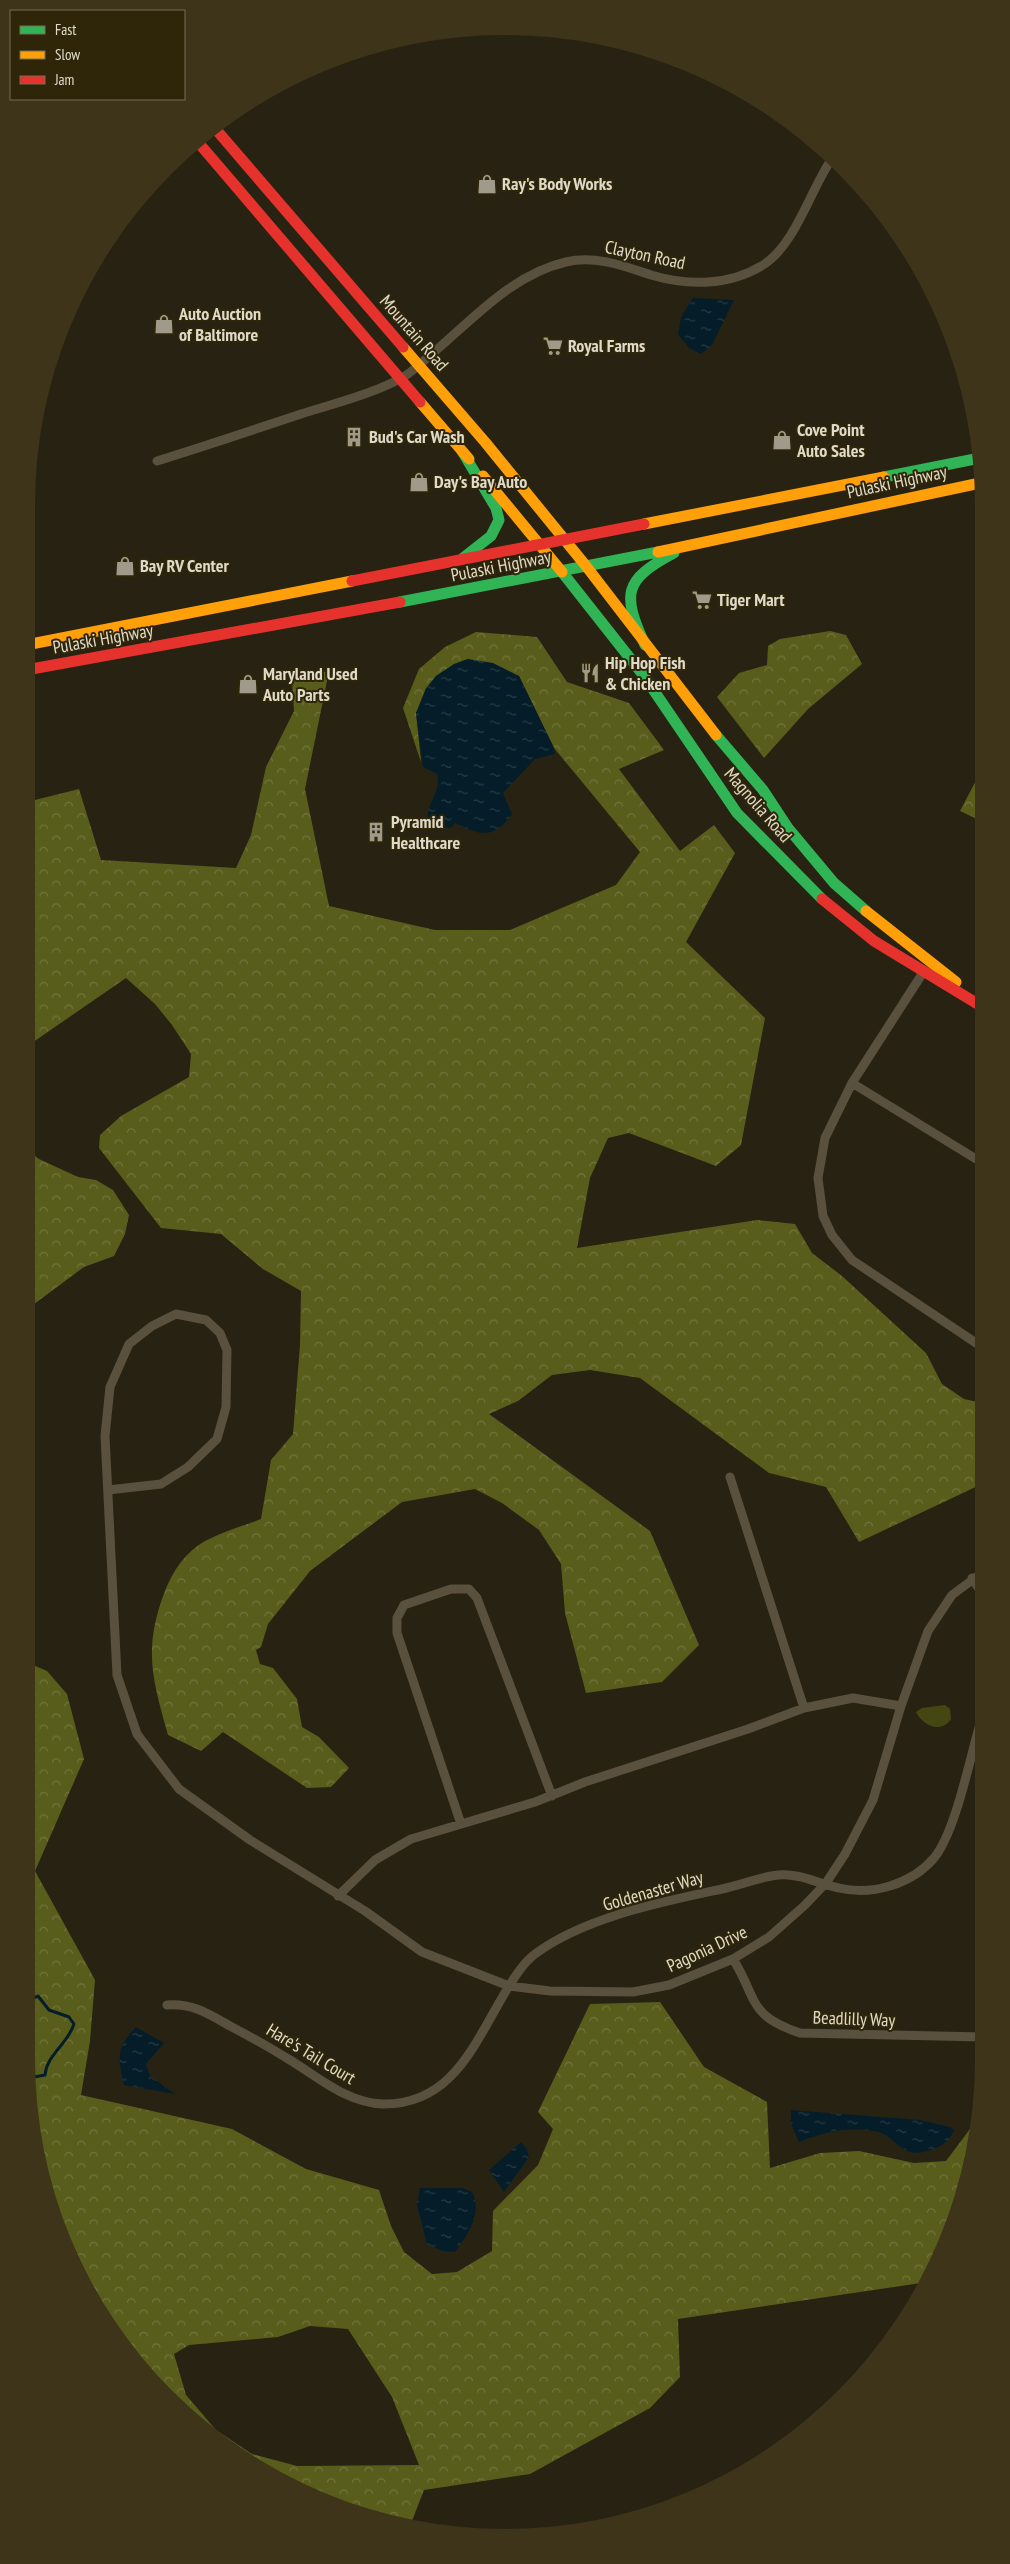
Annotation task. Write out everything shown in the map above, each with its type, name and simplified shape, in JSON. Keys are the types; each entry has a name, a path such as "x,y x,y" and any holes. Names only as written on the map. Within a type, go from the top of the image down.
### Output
{"main road":[{"name":"Mountain Road","path":"219,132 256,173 586,566"},
{"path":"202,146 399,380 541,544 562,572"},
{"path":"460,560 492,536 499,520 496,508 462,451"},
{"name":"Pulaski Highway","path":"35,668 250,616 460,560 973,459"},
{"name":"Pulaski Highway","path":"35,644 562,572 714,538 974,484"},
{"path":"645,645 631,616 628,603 634,581 654,563 714,538"},
{"name":"Magnolia Road","path":"586,566 707,724 763,790 788,828 834,883 888,930 955,982 975,994"},
{"name":"Magnolia Road","path":"562,572 644,676 737,813 812,891 874,941 975,1002"}],"street":[{"name":"Clayton Road","path":"157,460 399,380 517,284 567,262 597,260 620,264 653,275 690,282 728,279 747,273 764,264 780,250 828,165"},
{"path":"924,971 852,1083 825,1138 818,1178 824,1216 832,1235 852,1260 975,1342"},
{"path":"852,1083 975,1158"},
{"path":"176,1314 206,1320 220,1333 227,1350 226,1407 217,1439 188,1467 162,1484 108,1490 105,1436 110,1387 129,1344 152,1326 176,1314"},
{"path":"730,1477 804,1708"},
{"name":"Pagonia Drive","path":"108,1490 117,1675 137,1734 179,1788 250,1840 365,1911 422,1952 509,1986 550,1992 633,1992 669,1985 733,1959 769,1937 826,1883 860,1828 873,1800 919,1652 937,1615 952,1595 975,1576"},
{"path":"972,1578 975,1583"},
{"path":"461,1824 398,1633 397,1618 404,1605 451,1589 469,1589 477,1598 552,1796"},
{"path":"338,1896 375,1860 411,1839 552,1796 676,1752 748,1730 804,1708 853,1698 901,1706"},
{"name":"Goldenaster Way","path":"509,1986 532,1955 569,1933 680,1897 780,1875 826,1883 839,1888 877,1890 900,1883 918,1873 935,1857 957,1809 975,1743"},
{"name":"Beadlilly Way","path":"733,1959 747,1989 765,2016 778,2026 800,2033 975,2036"},
{"name":"Hare's Tail Court","path":"167,2005 182,2004 199,2008 285,2057 341,2092 360,2101 382,2104 409,2102 430,2094 447,2082 462,2064 509,1986"}],"shaded area":[{"path":"945,1705 950,1709 951,1719 942,1726 937,1727 928,1724 916,1712 922,1708"}],"green space":[{"path":"830,631 846,635 862,664 808,709 764,758 717,697 739,673 767,665 768,646 780,639"},
{"path":"476,632 537,637 567,682 629,703 664,750 619,769 680,851 714,825 735,853 686,942 765,1018 741,1145 716,1166 629,1133 608,1138 590,1178 577,1248 757,1220 795,1224 812,1253 842,1276 926,1353 942,1384 964,1399 975,1401 975,1487 859,1542 826,1487 769,1473 640,1378 590,1370 552,1375 518,1401 489,1414 650,1531 699,1645 662,1682 586,1693 565,1613 561,1564 539,1530 502,1503 475,1489 402,1502 310,1571 268,1624 261,1647 256,1650 260,1664 273,1668 297,1699 302,1727 319,1737 349,1768 331,1787 307,1788 223,1732 201,1751 168,1735 154,1679 152,1663 152,1647 158,1611 168,1584 180,1563 191,1551 205,1541 261,1519 271,1460 293,1434 300,1345 301,1291 263,1269 221,1234 161,1228 99,1148 100,1135 121,1116 189,1077 191,1054 172,1025 155,1004 126,978 35,1041 35,800 79,789 101,860 236,868 251,835 266,767 294,711 292,681 294,677 329,671 305,789 329,906 435,930 510,930 616,885 640,852 554,748 519,676 468,659 455,664 436,676 416,713 421,762 403,708 419,669 445,647"},
{"path":"975,782 975,818 960,811"},
{"path":"35,1156 78,1177 96,1180 113,1190 129,1215 125,1234 114,1256 84,1267 35,1303"},
{"path":"35,1666 47,1671 67,1694 84,1759 35,1871"},
{"path":"35,1871 95,1980 90,2041 81,2095 232,2129 306,2169 379,2190 391,2226 404,2252 432,2274 457,2272 492,2251 493,2211 538,2165 553,2129 538,2112 590,2004 660,2002 704,2067 767,2102 770,2168 820,2153 859,2151 914,2163 946,2161 969,2130 959,2181 950,2210 927,2267 918,2283 678,2319 680,2377 650,2408 530,2474 424,2490 412,2520 383,2513 354,2504 297,2481 244,2450 219,2432 252,2454 297,2466 419,2465 392,2397 348,2329 310,2326 278,2337 189,2345 174,2354 186,2395 214,2428 195,2412 152,2369 114,2320 83,2267 71,2239 51,2181 44,2151 36,2090 35,2059"}],"water":[{"path":"693,298 734,300 712,345 701,354 689,348 678,334 681,317"},
{"path":"468,659 493,663 519,676 554,748 555,754 535,759 503,793 512,814 499,828 486,833 472,831 455,823 451,828 437,825 430,820 428,815 429,808 436,792 437,774 423,767 416,713 426,688 436,676 454,664"},
{"path":"136,2027 164,2043 146,2064 150,2076 175,2094 124,2085 120,2067 121,2048 124,2041"},
{"path":"791,2110 920,2120 950,2127 954,2130 942,2145 923,2152 913,2153 900,2147 882,2133 864,2130 836,2131 799,2142 791,2124"},
{"path":"521,2142 527,2149 529,2157 504,2192 489,2170"},
{"path":"420,2188 462,2188 472,2192 476,2207 475,2215 469,2231 455,2252 443,2251 427,2244 417,2205"}],"waterway":[{"path":"35,1998 38,1996 49,2010 69,2017 74,2024 53,2055 45,2075 36,2077"}],"traffic: fast":[{"path":"462,451 496,508 499,520 491,536 463,558"},
{"path":"884,477 973,459"},
{"path":"400,602 658,552"},
{"path":"645,645 633,613 632,590 636,581 645,572 674,553"},
{"path":"562,572 644,676 737,813 822,899"},
{"path":"716,735 763,790 788,828 834,883 866,911"}],"traffic: slow":[{"path":"403,347 485,442 586,566"},
{"path":"420,402 469,459"},
{"path":"483,476 562,572"},
{"path":"644,524 884,477"},
{"path":"658,552 974,484"},
{"path":"586,566 716,735"},
{"path":"35,643 352,581"},
{"path":"866,911 956,982"}],"traffic: jam":[{"path":"219,132 403,347"},
{"path":"202,146 420,402"},
{"path":"352,581 644,524"},
{"path":"35,668 400,602"},
{"path":"822,899 874,941 975,1002"}],"place":[{"name":"Ray's Body Works","path":"487,184"},
{"name":"Auto Auction of Baltimore","path":"164,324"},
{"name":"Royal Farms","path":"553,346"},
{"name":"Bud's Car Wash","path":"354,437"},
{"name":"Cove Point Auto Sales","path":"782,440"},
{"name":"Day's Bay Auto","path":"419,482"},
{"name":"Bay RV Center","path":"125,566"},
{"name":"Tiger Mart","path":"702,600"},
{"name":"Hip Hop Fish & Chicken","path":"590,673"},
{"name":"Maryland Used Auto Parts","path":"248,684"},
{"name":"Pyramid Healthcare","path":"376,832"}]}
